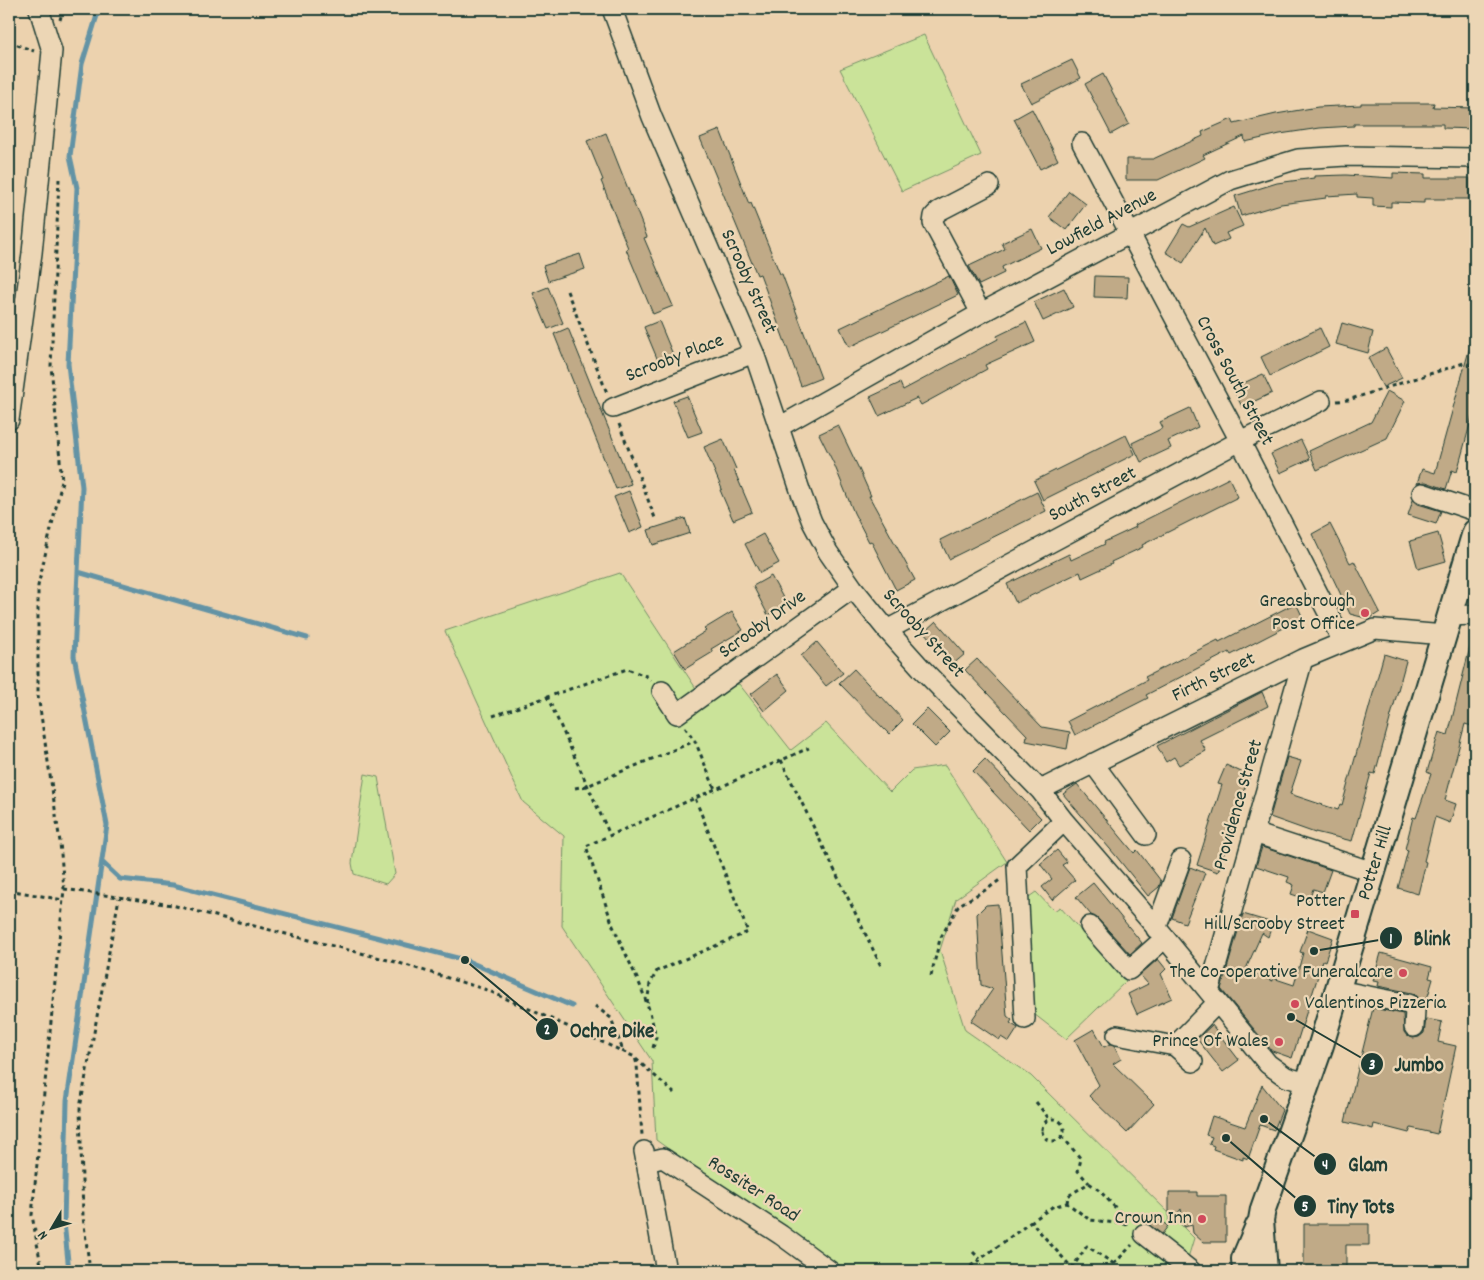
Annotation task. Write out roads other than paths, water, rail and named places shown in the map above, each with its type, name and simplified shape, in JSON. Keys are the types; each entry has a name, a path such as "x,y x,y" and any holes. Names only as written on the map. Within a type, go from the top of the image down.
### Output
{"main road":[{"name":"Potter Hill","path":"1245,1271 1244,1260 1260,1220 1262,1209 1321,1045 1475,532"},
{"name":"Potter Hill","path":"1260,1220 1264,1271"}],"street":[{"path":"9,420 32,254 52,57 52,51 39,9"},
{"name":"Scrooby Street","path":"612,9 652,117 754,352 812,522 828,552 853,588 887,630 922,670 1040,790 1268,1064 1286,1077 1307,1083"},
{"name":"Cross South Street","path":"1082,143 1240,440 1343,642"},
{"name":"Lowfield Avenue","path":"779,428 981,313 1230,180 1298,159 1346,156 1475,158"},
{"path":"981,313 933,223 934,216 939,211 989,185"},
{"name":"Scrooby Place","path":"612,408 754,352"},
{"name":"South Street","path":"887,630 1240,440 1321,401"},
{"path":"1422,493 1475,511"},
{"name":"Scrooby Drive","path":"662,691 676,714 853,588"},
{"name":"Firth Street","path":"1040,790 1303,659 1375,629 1447,626 1475,615"},
{"name":"Providence Street","path":"1213,997 1254,833 1303,659"},
{"path":"1093,763 1146,835"},
{"path":"1025,1019 1017,866 1064,821"},
{"path":"1254,833 1373,872"},
{"path":"1090,926 1129,970 1161,934 1181,860"},
{"path":"1338,990 1409,1004 1415,1010 1414,1026"},
{"path":"1175,1046 1213,997"},
{"path":"1117,1035 1175,1046 1193,1062"},
{"name":"Rossiter Road","path":"666,1271 645,1156 663,1158 781,1235 830,1271"},
{"path":"1144,1234 1191,1271"}],"waterway":[{"path":"69,1271 64,1222 67,1101 107,825 74,656 82,487 68,364 77,188 70,156 82,64 99,9"},
{"path":"78,572 307,638"},
{"path":"103,863 120,879 173,885 465,960 572,1006"}],"place":[{"name":"Greasbrough Post Office","path":"1365,613"},
{"name":"Potter Hill/Scrooby Street","path":"1355,914"},
{"name":"Blink","path":"1314,951"},
{"name":"Ochre Dike","path":"465,960"},
{"name":"The Co-operative Funeralcare","path":"1403,973"},
{"name":"Valentinos Pizzeria","path":"1295,1004"},
{"name":"Jumbo","path":"1291,1017"},
{"name":"Prince Of Wales","path":"1279,1042"},
{"name":"Glam","path":"1264,1119"},
{"name":"Tiny Tots","path":"1226,1138"},
{"name":"Crown Inn","path":"1202,1219"}]}
